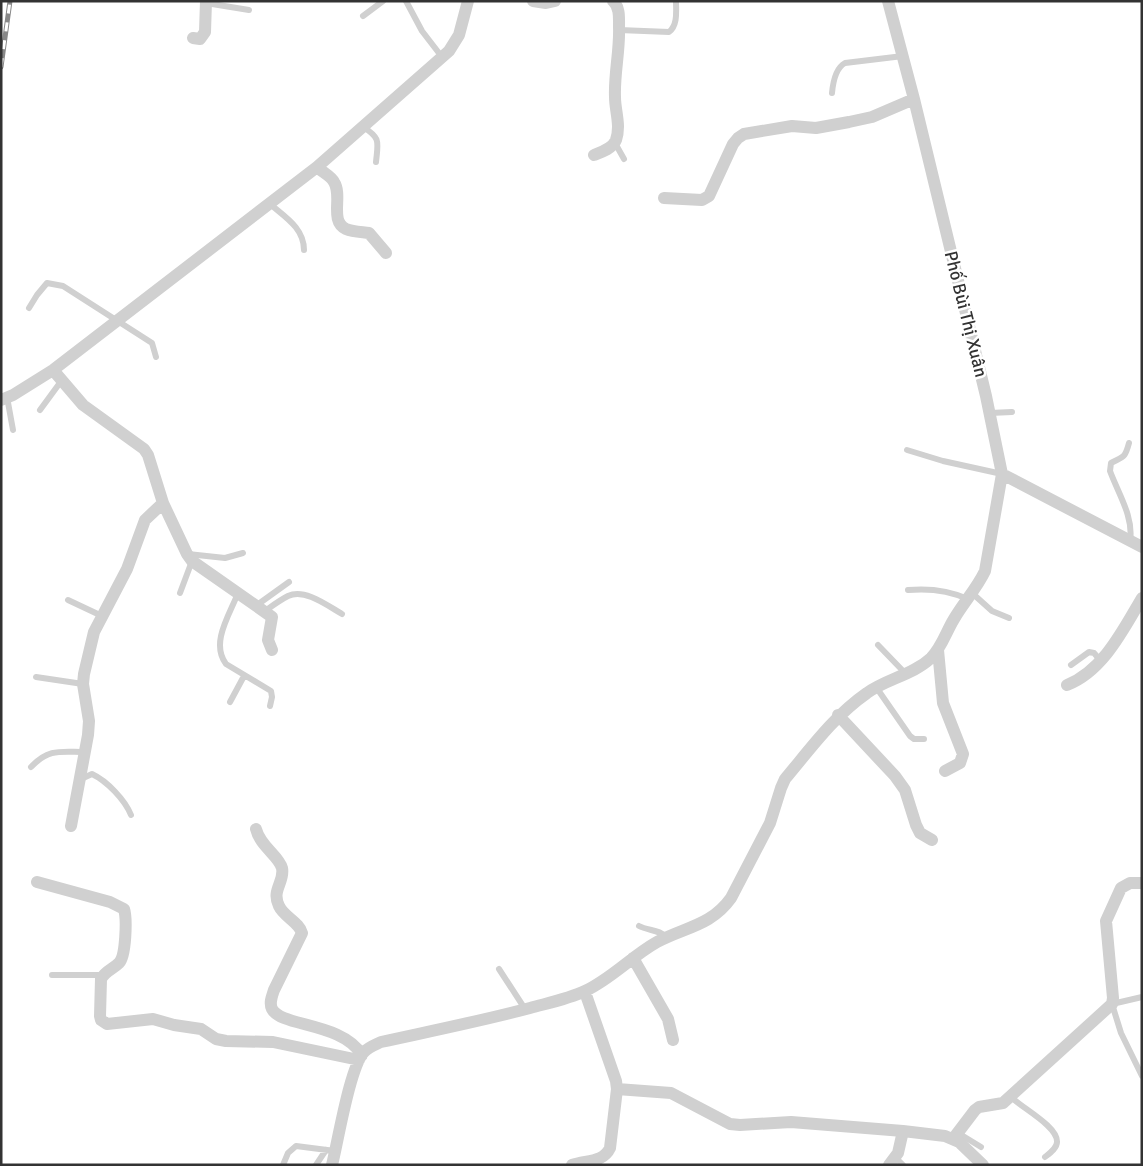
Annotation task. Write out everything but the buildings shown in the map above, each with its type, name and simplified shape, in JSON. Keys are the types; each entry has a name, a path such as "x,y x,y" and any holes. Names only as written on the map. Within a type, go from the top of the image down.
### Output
{"street":[{"path":"4,399 53,370 316,167 455,44 468,1"},
{"path":"533,1 546,3 555,1"},
{"path":"594,155 606,151 615,143 618,122 614,97 619,30 618,6 613,1"},
{"name":"Phố Bùi Thị Xuân","path":"888,1 914,99 990,412 1002,474"},
{"path":"194,38 200,39 205,32 206,2"},
{"path":"664,198 702,200 709,196 733,144 744,134 792,126 816,128 849,122 872,116 914,99"},
{"path":"316,167 334,181 338,192 337,212 339,222 346,229 370,233 386,253"},
{"path":"53,370 83,405 144,449 164,504 190,558 261,608 272,619 268,640 272,650"},
{"path":"332,1165 331,1151 354,1070 360,1057 372,1046 381,1042 525,1009 585,992 650,946 703,924 725,908 770,824 781,788 786,779 838,716 876,687 929,660 938,650 954,619 985,571 1002,474 1142,547"},
{"path":"71,826 89,722 83,684 86,662 94,632 127,569 145,520 164,504"},
{"path":"1067,686 1080,680 1113,645 1142,598"},
{"path":"938,650 943,704 963,754 960,763 945,771"},
{"path":"838,716 895,776 905,790 920,833 932,840"},
{"path":"256,829 258,836 282,866 282,876 276,897 279,908 300,928 302,933 274,990 271,998 271,1007 276,1014 329,1030 349,1039 357,1046 360,1057"},
{"path":"37,882 110,902 124,909 123,955 117,965 103,975 100,1016 101,1020 107,1024 153,1019 174,1025 201,1029 216,1039 226,1041 278,1043 360,1057"},
{"path":"955,1136 975,1110 980,1107 998,1104 1010,1096 1112,1004 1106,920 1121,888 1130,883 1142,882"},
{"path":"633,958 668,1019 673,1040"},
{"path":"572,1165 601,1162 607,1155 610,1148 617,1089 616,1081 585,992"},
{"path":"617,1089 670,1093 730,1124 791,1122 904,1130 955,1136 983,1165"},
{"path":"896,1162 904,1130"}],"lane":[{"path":"363,16 383,1"},
{"path":"406,1 422,31 442,57"},
{"path":"619,30 669,32 673,29 675,23 676,1"},
{"path":"206,2 249,10"},
{"path":"832,93 836,74 840,66 845,62 903,56"},
{"path":"362,127 375,134 378,142 376,162"},
{"path":"615,143 624,159"},
{"path":"270,204 300,231 304,240 304,250"},
{"path":"29,308 47,284 63,286 152,343 156,357"},
{"path":"40,410 62,380"},
{"path":"4,399 14,430"},
{"path":"990,412 1012,412"},
{"path":"1129,443 1124,457 1111,463 1110,471 1128,516 1131,528 1130,541"},
{"path":"907,450 943,461 1002,474"},
{"path":"180,593 190,558 225,558 243,553"},
{"path":"261,608 289,582"},
{"path":"908,590 925,588 970,596 992,611 1009,618"},
{"path":"238,593 220,637 220,651 226,664 271,691 270,706"},
{"path":"261,608 295,594 313,598 342,614"},
{"path":"68,600 102,616"},
{"path":"878,645 905,673"},
{"path":"1072,665 1089,652 1100,660"},
{"path":"230,702 244,676"},
{"path":"36,677 83,684"},
{"path":"876,687 910,736 914,739 924,739"},
{"path":"30,767 48,753 85,752"},
{"path":"80,780 87,775 96,775 126,805 131,815"},
{"path":"639,926 646,930 660,932 667,938"},
{"path":"499,969 525,1009"},
{"path":"52,975 103,975"},
{"path":"1142,997 1112,1004 1121,1033 1142,1076"},
{"path":"1010,1096 1038,1117 1056,1135 1058,1140 1056,1145 1045,1157"},
{"path":"955,1136 981,1147"},
{"path":"283,1165 288,1153 296,1146 331,1151"},
{"path":"316,1165 331,1151"}],"railway":[{"path":"1,67 10,1"}]}
